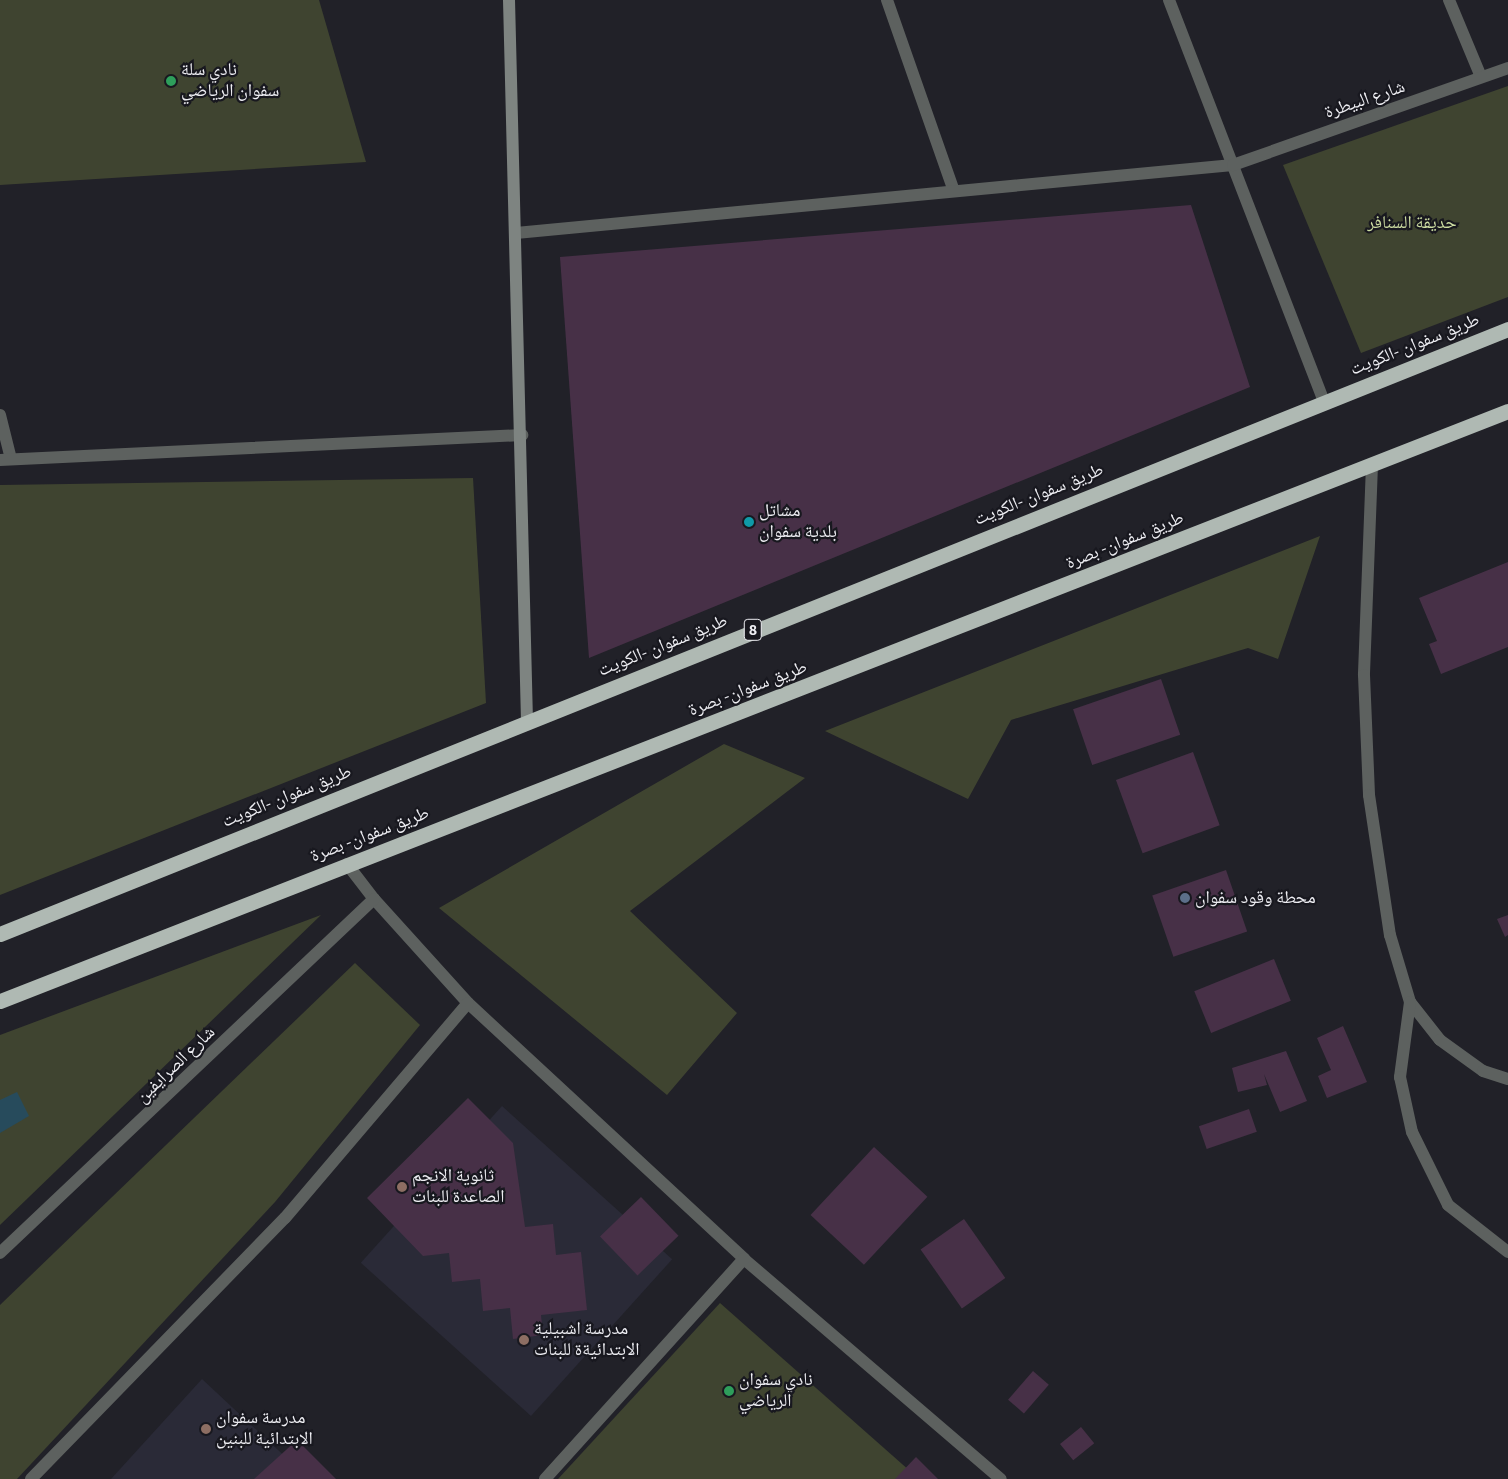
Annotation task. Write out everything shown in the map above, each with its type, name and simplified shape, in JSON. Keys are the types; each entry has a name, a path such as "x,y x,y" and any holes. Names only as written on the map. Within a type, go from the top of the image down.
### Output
{"highway":[{"name":"طريق سفوان -الكويت","path":"0,934 527,720 1508,328"},
{"name":"طريق سفوان- بصرة","path":"0,1000 1508,411"}],"street":[{"path":"509,0 522,436 527,720"},
{"path":"887,0 953,188"},
{"path":"1169,0 1324,402"},
{"path":"1449,0 1482,77"},
{"name":"شارع البيطرة","path":"516,233 953,188 1232,165 1508,68"},
{"path":"0,415 5,459 522,436"},
{"path":"1372,465 1364,675 1368,795 1390,935 1410,1002 1440,1040 1484,1071 1508,1079"},
{"path":"348,864 374,899 468,1003 744,1260 1001,1479"},
{"name":"شارع الصرايفين","path":"0,1253 374,899"},
{"path":"1410,1002 1400,1077 1412,1132 1448,1205 1508,1252"},
{"path":"31,1479 285,1218 468,1003"},
{"path":"545,1479 744,1260"}],"shaded area":[{"name":"مدرسة اشبيلية الابتدائيةة للبنات","path":"502,1106 672,1259 531,1416 361,1263"},
{"name":"مدرسة سفوان الابتدائية للبنين","path":"202,1379 309,1479 111,1479"}],"green space":[{"name":"نادي سلة سفوان الرياضي","path":"0,0 319,0 366,162 0,185"},
{"name":"حديقة السنافر","path":"1508,86 1508,297 1361,353 1283,165"},
{"path":"473,478 486,703 0,895 0,485"},
{"path":"1320,536 1278,659 1248,648 1011,720 968,799 825,731"},
{"path":"724,744 805,778 630,911 737,1013 667,1095 439,908"},
{"path":"321,915 0,1225 0,1035"},
{"path":"355,963 420,1025 275,1202 17,1479 0,1479 0,1305"},
{"name":"نادي سفوان الرياضي","path":"720,1303 919,1479 558,1479"}],"water":[{"path":"17,1092 29,1116 0,1133 0,1100"}],"building":[{"name":"مشاتل بلدية سفوان","path":"1191,205 1250,387 589,658 560,257"},
{"path":"1508,562 1508,647 1441,674 1429,644 1437,641 1419,598"},
{"path":"1161,679 1180,735 1092,765 1073,709"},
{"path":"1193,752 1220,825 1143,853 1116,780"},
{"path":"1226,870 1247,931 1173,957 1152,895"},
{"path":"1508,915 1508,935 1505,937 1497,919"},
{"path":"1274,959 1291,1001 1211,1033 1194,991"},
{"path":"1343,1026 1367,1082 1327,1098 1318,1076 1331,1070 1317,1038"},
{"path":"1286,1051 1307,1101 1280,1112 1264,1074 1267,1085 1238,1092 1232,1068"},
{"path":"468,1098 513,1143 525,1227 553,1224 556,1255 581,1252 587,1310 541,1315 543,1335 513,1339 510,1308 483,1311 480,1279 452,1282 449,1253 423,1256 367,1198"},
{"path":"1249,1109 1257,1132 1207,1149 1199,1126"},
{"path":"874,1147 927,1197 864,1265 811,1215"},
{"path":"641,1197 679,1236 638,1275 600,1237"},
{"path":"964,1219 1005,1278 962,1308 921,1249"},
{"path":"1033,1371 1049,1385 1024,1413 1008,1400"},
{"path":"1081,1427 1094,1443 1073,1460 1060,1444"},
{"path":"297,1440 336,1479 254,1479"},
{"path":"916,1457 938,1479 895,1479"}],"place":[{"name":"نادي سلة سفوان الرياضي","path":"171,81"},
{"name":"مشاتل بلدية سفوان","path":"749,522"},
{"name":"محطة وقود سفوان","path":"1185,898"},
{"name":"ثانوية الانجم الصاعدة للبنات","path":"402,1187"},
{"name":"مدرسة اشبيلية الابتدائيةة للبنات","path":"524,1340"},
{"name":"نادي سفوان الرياضي","path":"729,1391"},
{"name":"مدرسة سفوان الابتدائية للبنين","path":"206,1429"}]}
